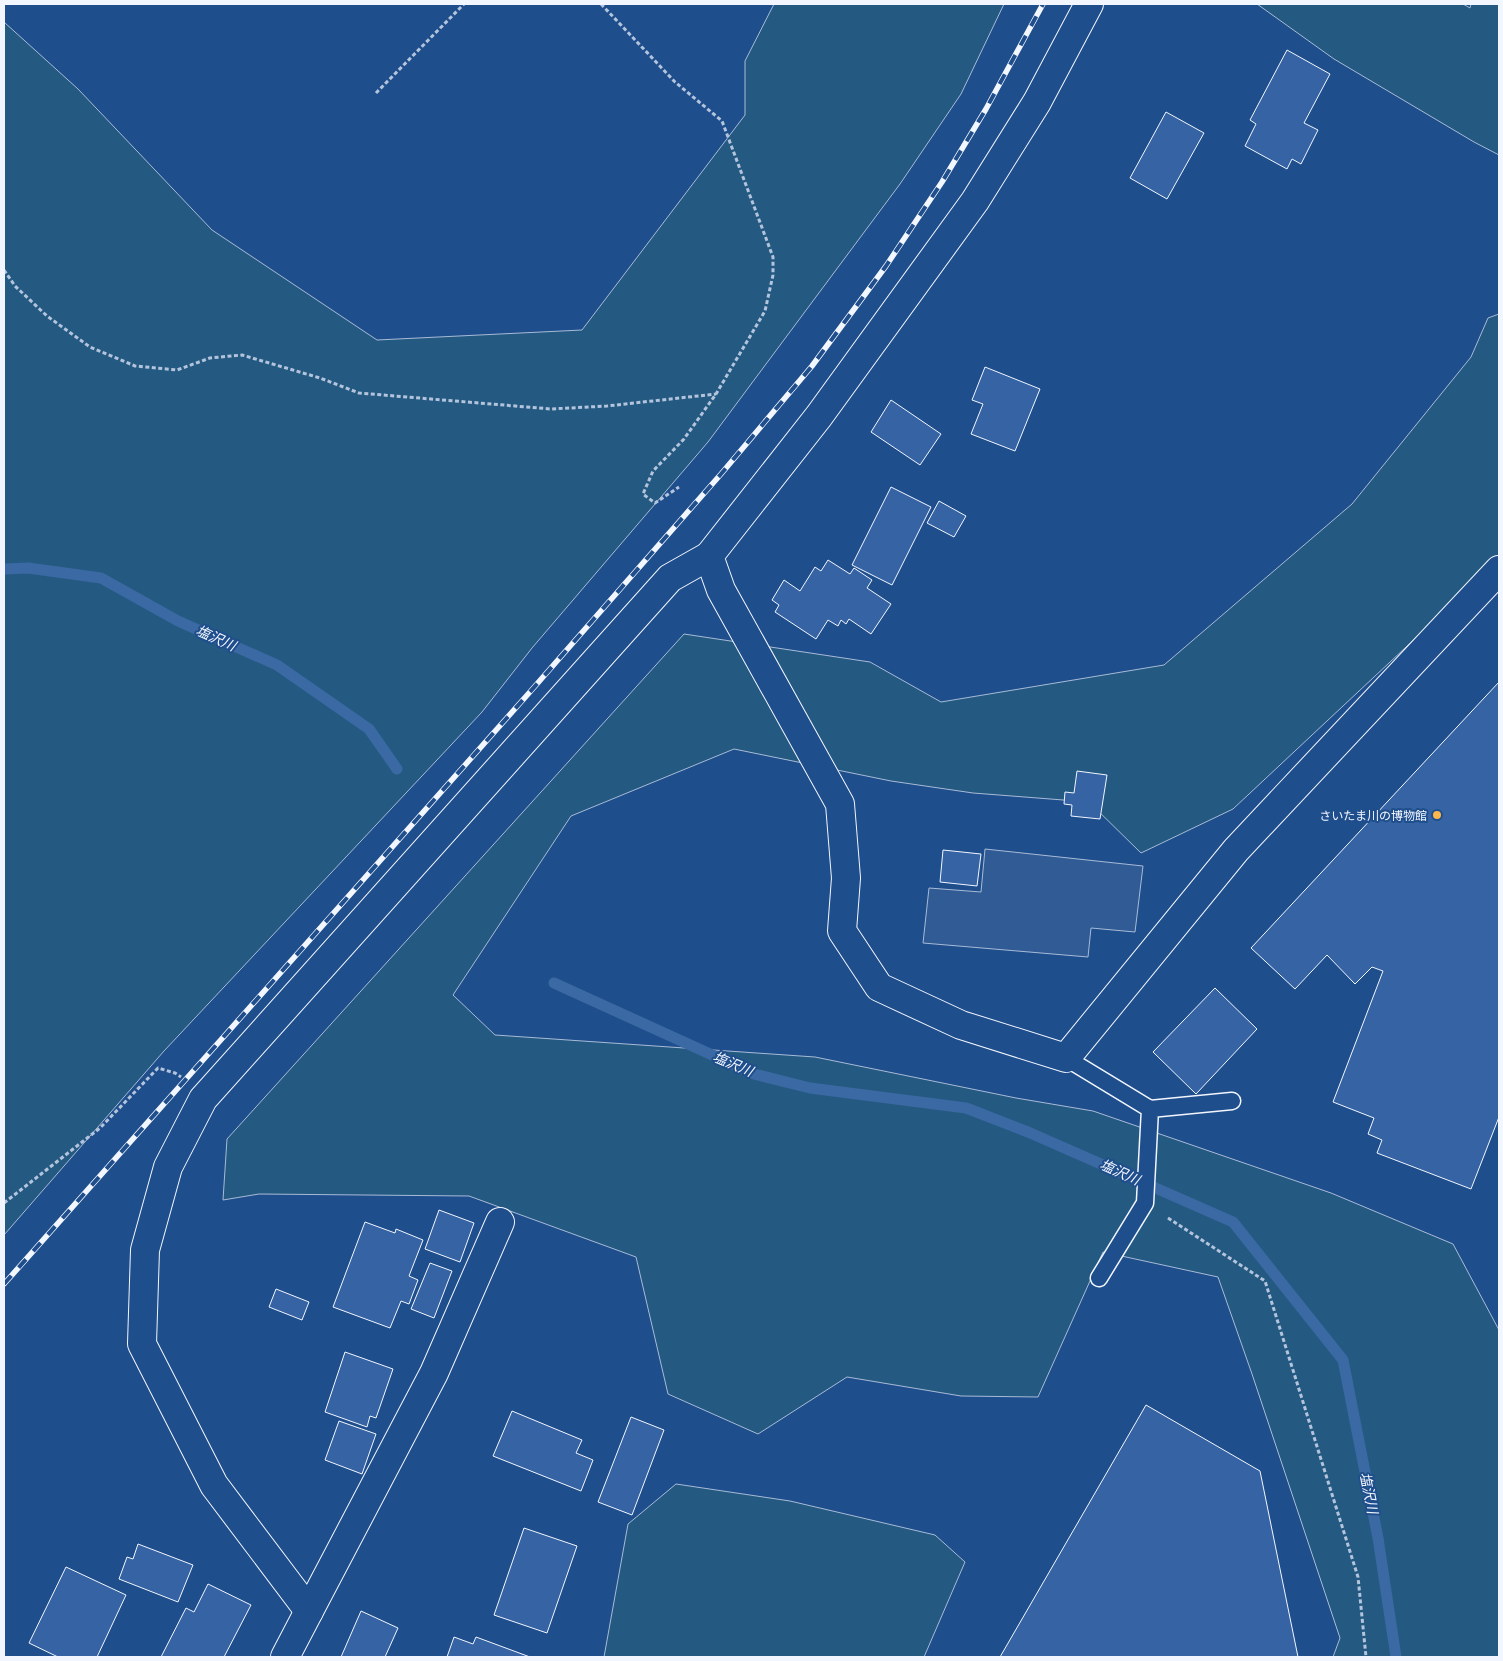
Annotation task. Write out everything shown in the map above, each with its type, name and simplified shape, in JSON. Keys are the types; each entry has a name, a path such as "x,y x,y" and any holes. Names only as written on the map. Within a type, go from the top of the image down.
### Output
{"street":[{"path":"309,1611 214,1485 142,1344 145,1250 168,1167 203,1099 670,578 708,556 819,416 975,201 1037,102 1089,4"},
{"path":"708,556 721,590 840,804 846,878 842,931 879,986 960,1025 1066,1058 1236,850 1499,570"},
{"path":"285,1657 434,1373 500,1222"}],"lane":[{"path":"1066,1058 1150,1110 1232,1102"},
{"path":"1099,1278 1145,1203 1150,1110"}],"path":[{"path":"376,93 464,4"},
{"path":"601,4 675,82 722,121 773,257 773,275 765,311 716,394 684,439 653,471 643,494 655,503 679,487"},
{"path":"4,270 15,286 47,316 90,347 135,366 177,370 210,358 242,355 320,378 359,393 551,409 607,406 716,394"},
{"path":"4,1203 100,1128 158,1068 175,1073 186,1080 203,1099"},
{"path":"1145,1203 1265,1280 1358,1577 1366,1657"}],"shaded area":[{"path":"774,4 1004,4 961,94 900,184 708,442 532,648 482,712 164,1051 4,1235 4,22 78,89 212,230 377,340 582,330 745,115 745,61"},
{"path":"1257,4 1463,4 1470,8 1471,4 1499,4 1499,155 1334,59"},
{"path":"1499,314 1499,560 1233,809 1141,853 1089,802 973,793 891,781 734,749 571,816 453,995 495,1035 815,1057 1016,1098 1093,1111 1331,1193 1453,1244 1499,1330 1499,1657 1333,1657 1340,1638 1218,1277 1103,1252 1038,1397 961,1396 847,1377 758,1434 668,1394 636,1257 469,1196 259,1194 223,1200 227,1139 684,634 870,662 941,702 1164,665 1352,504 1471,357 1488,318"},
{"path":"985,849 1143,866 1135,932 1091,928 1088,957 923,943 929,888 981,892"},
{"path":"676,1484 790,1501 935,1535 965,1562 924,1657 604,1657 628,1524"}],"building":[{"path":"1287,50 1330,74 1304,123 1318,130 1301,164 1292,159 1287,169 1245,146 1256,124 1250,120"},
{"path":"1166,112 1204,133 1167,199 1130,178"},
{"path":"985,367 1040,389 1015,451 971,434 983,404 972,400"},
{"path":"891,400 941,434 920,465 871,432"},
{"path":"891,487 931,507 892,585 852,565"},
{"path":"939,501 966,516 954,537 927,523"},
{"path":"828,560 850,574 854,568 872,580 867,588 891,604 871,634 849,619 846,624 841,620 838,626 828,620 816,639 775,612 779,605 772,600 784,580 800,591 815,567 821,571"},
{"name":"さいたま川の博物館","path":"1499,682 1499,1117 1471,1189 1377,1153 1382,1140 1368,1134 1374,1118 1333,1102 1383,971 1372,967 1355,984 1327,955 1295,989 1251,948"},
{"path":"1077,771 1107,775 1100,819 1071,816 1072,805 1064,804 1065,792 1074,793"},
{"path":"943,850 981,854 977,886 940,882"},
{"path":"1215,988 1257,1029 1196,1094 1153,1052"},
{"path":"439,1210 474,1223 460,1262 425,1249"},
{"path":"365,1222 395,1233 396,1229 423,1240 409,1276 418,1280 409,1304 401,1301 390,1328 333,1307"},
{"path":"430,1263 452,1271 434,1318 411,1309"},
{"path":"276,1289 309,1302 302,1320 269,1307"},
{"path":"345,1352 393,1369 376,1418 370,1416 367,1427 325,1412"},
{"path":"1146,1405 1260,1471 1298,1657 1000,1657"},
{"path":"512,1411 582,1440 576,1453 593,1460 581,1491 493,1456"},
{"path":"631,1417 664,1430 632,1515 598,1502"},
{"path":"339,1421 376,1434 362,1474 325,1460"},
{"path":"524,1528 577,1546 547,1633 494,1615"},
{"path":"138,1544 193,1565 178,1602 119,1579 127,1557 133,1559"},
{"path":"66,1567 126,1595 97,1657 58,1657 29,1643"},
{"path":"208,1584 251,1605 224,1657 161,1657 186,1608 194,1612"},
{"path":"361,1611 398,1628 385,1657 341,1657"},
{"path":"454,1637 473,1644 476,1637 530,1657 447,1657"}],"waterway":[{"name":"塩沢川","path":"4,569 28,568 101,578 178,621 277,665 369,729 397,769"},
{"name":"塩沢川","path":"554,983 754,1074 810,1088 966,1108 1028,1132 1233,1222 1343,1360 1378,1538 1396,1657"}],"railway":[{"path":"4,1284 529,693 721,474 812,366 886,266 942,182 986,109 1043,4"}],"place":[{"name":"さいたま川の博物館","path":"1437,815"}]}
